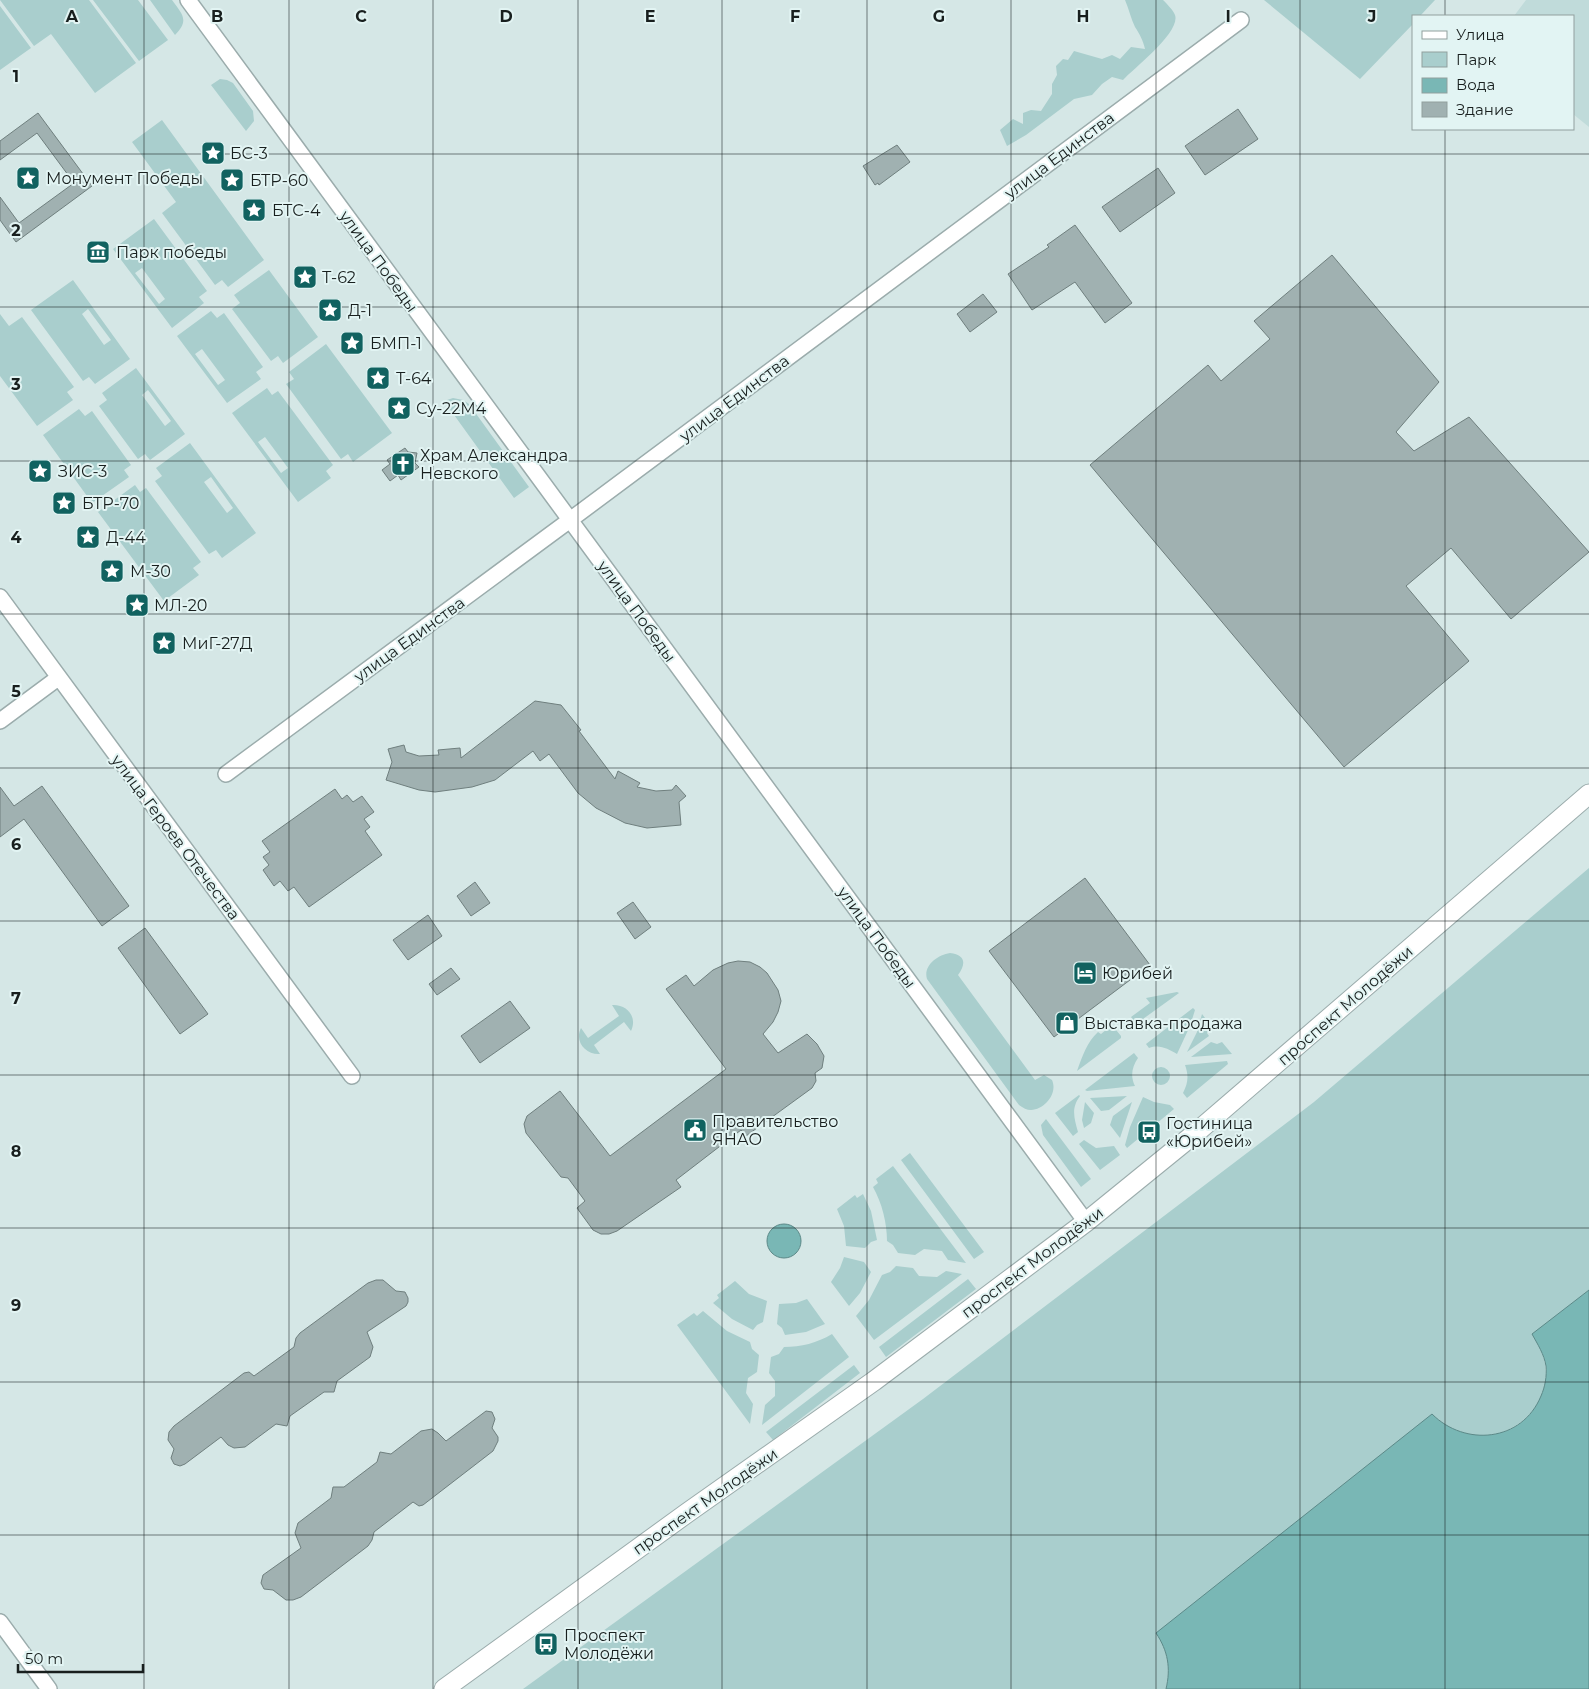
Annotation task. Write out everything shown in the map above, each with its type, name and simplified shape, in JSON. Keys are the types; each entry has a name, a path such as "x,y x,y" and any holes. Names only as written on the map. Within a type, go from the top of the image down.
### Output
{"street":[{"name":"улица Победы","path":"188,0 1086,1222"},
{"name":"улица Единства","path":"226,774 1241,20"},
{"name":"улица Героев Отечества","path":"0,597 352,1076"},
{"path":"0,721 58,678"},
{"name":"проспект Молодёжи","path":"444,1689 874,1381 1086,1222 1198,1131 1589,794"},
{"path":"0,1622 49,1689"}],"shaded area":[{"path":"1526,0 1589,0 1589,127 1574,115 1574,15 1515,15"}],"green space":[{"path":"0,0 89,0 136,63 95,93 51,34 34,46"},
{"path":"93,0 138,0 168,40 139,61"},
{"path":"150,0 172,0 179,9 183,21 180,30 175,35"},
{"path":"1125,0 1163,0 1170,7 1175,15 1175,22 1164,40 1123,80 1112,77 1092,95 1074,99 1026,135 1007,146 1000,130 1013,119 1023,124 1023,113 1031,110 1041,111 1052,94 1052,84 1057,75 1056,66 1063,59 1068,60 1074,51 1102,59 1112,55 1120,59 1131,47 1145,49"},
{"path":"1264,0 1435,0 1421,15 1412,15 1412,25 1360,79"},
{"path":"0,6 31,48 0,70"},
{"path":"220,79 233,83 253,111 254,121 246,131 211,85"},
{"path":"162,120 264,260 228,287 222,280 215,285 162,213 176,202 132,142"},
{"path":"154,219 207,291 199,297 204,303 172,328 113,249","holes":["142,268 165,299 159,304 135,273"]},
{"path":"269,270 318,337 283,363 278,356 271,361 232,309 240,303 234,295"},
{"path":"73,280 130,359 95,384 89,377 83,381 31,310","holes":["88,309 111,340 104,345 82,314"]},
{"path":"211,311 217,318 224,313 263,367 256,372 261,379 227,403 177,336","holes":["202,349 225,380 218,385 195,354"]},
{"path":"0,314 9,326 22,317 74,387 67,392 73,400 37,426 0,376"},
{"path":"326,344 392,433 353,462 348,454 341,459 286,384 294,379 289,372"},
{"path":"136,368 185,434 150,460 145,454 138,459 99,406 107,400 102,393","holes":["148,390 171,421 165,426 142,395"]},
{"path":"267,388 272,395 278,391 333,465 326,471 331,478 298,502 232,413","holes":["265,437 288,468 281,473 258,442"]},
{"path":"453,398 463,400 469,404 529,487 514,498 444,401"},
{"path":"79,409 85,416 92,411 131,465 124,470 129,477 92,503 43,435"},
{"path":"190,443 256,533 222,558 216,550 209,554 155,481 162,476 156,468","holes":["211,477 233,508 227,513 204,482"]},
{"path":"135,485 140,492 146,488 201,562 193,568 199,575 164,601 98,512"},
{"path":"1589,868 1589,1290 1533,1334 1544,1358 1546,1374 1544,1390 1538,1404 1528,1416 1503,1432 1472,1436 1453,1430 1432,1415 1157,1633 1164,1647 1168,1666 1166,1689 523,1689 923,1399 1314,1102"},
{"path":"950,953 962,958 963,964 958,975 1035,1080 1044,1075 1052,1080 1052,1095 1041,1107 1030,1110 1019,1105 927,979 927,970 932,962 940,956"},
{"path":"1179,993 1136,1024 1131,1017 1150,1003 1146,998"},
{"path":"612,1005 626,1009 632,1016 633,1026 631,1031 624,1022 594,1045 600,1054 586,1050 580,1043 579,1033 581,1028 588,1038 619,1016"},
{"path":"1193,1008 1195,1010 1190,1026 1177,1054 1160,1047 1149,1048 1146,1044"},
{"path":"1202,1014 1212,1027 1207,1033 1209,1036 1187,1052 1197,1032"},
{"path":"1112,1025 1121,1038 1077,1071 1091,1040 1098,1032 1101,1034"},
{"path":"1211,1042 1217,1044 1222,1042 1232,1054 1191,1057"},
{"path":"1134,1053 1138,1058 1132,1072 1135,1086 1085,1090"},
{"path":"1227,1061 1228,1064 1187,1098 1183,1093 1187,1079 1185,1065"},
{"path":"1157,1067 1165,1067 1170,1072 1168,1083 1157,1085 1152,1080 1152,1072"},
{"path":"1079,1095 1074,1113 1078,1132 1073,1136 1055,1113"},
{"path":"1127,1096 1109,1110 1101,1111 1090,1098"},
{"path":"1143,1097 1154,1102 1170,1105 1174,1109 1127,1148 1125,1145 1130,1127"},
{"path":"1085,1102 1094,1113 1091,1123 1084,1128 1082,1120"},
{"path":"1132,1102 1120,1138 1110,1125 1113,1116"},
{"path":"1046,1119 1091,1179 1081,1187 1043,1135 1041,1125"},
{"path":"1084,1140 1096,1148 1114,1146 1120,1155 1100,1170 1079,1144"},
{"path":"910,1153 984,1252 974,1259 901,1160"},
{"path":"893,1166 966,1263 948,1260 942,1251 924,1249 915,1255 898,1253 893,1245 887,1241 883,1213 873,1187 878,1183 876,1179"},
{"path":"863,1194 871,1211 877,1240 871,1242 865,1248 846,1246 844,1226 837,1209 855,1195 857,1198"},
{"path":"844,1257 864,1262 871,1272 860,1293 849,1306 831,1282 840,1268"},
{"path":"896,1266 913,1268 919,1276 937,1277 946,1271 962,1274 874,1340 856,1316 869,1300 882,1275 890,1272"},
{"path":"968,1279 976,1289 886,1357 879,1347"},
{"path":"735,1281 749,1294 767,1301 763,1322 753,1330 732,1319 713,1303 719,1298 717,1295"},
{"path":"807,1299 825,1324 806,1332 785,1335 782,1328 777,1324 779,1304 796,1303"},
{"path":"703,1311 727,1331 750,1342 752,1349 759,1355 757,1372 748,1378 746,1393 753,1404 750,1424 677,1325 694,1313 697,1316"},
{"path":"832,1334 849,1357 762,1425 765,1405 775,1396 775,1381 769,1373 771,1357 779,1354 784,1347 809,1344"},
{"path":"854,1365 860,1373 773,1440 766,1432"}],"water":[{"path":"784,1224 791,1225 796,1229 800,1234 800,1248 796,1253 791,1257 784,1258 777,1257 772,1253 768,1248 767,1241 768,1234 772,1229 777,1225"},
{"path":"1589,1290 1589,1689 1166,1689 1168,1667 1166,1653 1156,1633 1432,1414 1445,1425 1460,1432 1476,1435 1492,1435 1507,1431 1521,1423 1532,1411 1541,1396 1546,1378 1544,1357 1532,1334"}],"building":[{"path":"1238,109 1258,139 1205,175 1185,146"},
{"path":"38,113 92,186 16,242 0,220 0,197 19,223 74,183 37,133 0,160 0,141"},
{"path":"897,145 910,162 879,185 878,183 875,185 863,166"},
{"path":"1158,168 1175,193 1120,232 1102,207"},
{"path":"1075,225 1132,303 1105,323 1075,282 1032,310 1008,274 1049,247 1047,245"},
{"path":"1332,255 1439,382 1396,432 1414,451 1469,417 1589,552 1511,619 1451,548 1406,586 1469,661 1344,767 1090,465 1208,365 1221,381 1270,339 1254,321"},
{"path":"983,294 997,312 970,332 957,314"},
{"path":"405,448 408,452 417,453 415,463 419,467 401,480 398,475 390,481 382,470 390,464 387,460"},
{"path":"535,701 561,705 615,779 618,771 640,783 637,787 656,791 672,790 676,785 686,796 679,802 681,825 647,828 625,823 596,808 578,793 549,754 540,761 533,751 495,780 472,787 435,792 419,790 386,780 392,762 388,749 404,745 406,752 419,756 439,755 438,750 460,748 461,758"},
{"path":"42,786 129,906 102,926 24,819 0,837 0,787 14,806"},
{"path":"335,789 342,799 347,795 353,802 362,796 374,812 364,819 370,827 365,831 382,855 309,907 294,887 288,891 280,881 274,886 263,870 269,865 263,857 270,852 262,841"},
{"path":"1085,878 1150,965 1054,1037 989,951"},
{"path":"475,882 490,903 471,916 457,896"},
{"path":"633,902 651,927 635,939 617,913"},
{"path":"428,915 442,936 408,960 393,940"},
{"path":"145,928 208,1014 180,1034 118,948"},
{"path":"738,961 750,962 760,967 767,973 778,990 781,1001 778,1012 773,1022 763,1034 778,1053 807,1034 817,1044 824,1056 822,1068 815,1073 816,1081 812,1088 746,1136 741,1130 676,1180 681,1187 617,1231 601,1234 593,1230 577,1208 585,1201 568,1178 561,1177 526,1133 524,1124 527,1116 560,1091 610,1156 726,1069 666,989 686,975 694,986 713,970 728,963"},
{"path":"451,968 460,979 437,995 429,984"},
{"path":"510,1001 530,1028 480,1063 461,1036"},
{"path":"383,1280 396,1291 405,1292 408,1302 406,1306 367,1332 373,1347 370,1357 337,1381 334,1392 324,1392 290,1416 287,1426 276,1424 245,1447 234,1448 228,1445 221,1437 185,1464 180,1466 174,1464 171,1458 174,1449 168,1440 169,1432 174,1426 244,1373 249,1372 254,1376 294,1347 296,1338 300,1333 368,1283"},
{"path":"486,1411 492,1412 495,1419 492,1428 498,1437 498,1441 493,1451 423,1505 419,1506 413,1502 374,1532 368,1546 301,1597 286,1600 273,1590 264,1589 261,1583 263,1575 301,1548 295,1533 298,1523 331,1498 333,1487 344,1487 377,1462 380,1452 391,1454 421,1431 432,1429 446,1441"}],"place":[{"name":"БС-3","path":"213,153"},
{"name":"Монумент Победы","path":"28,178"},
{"name":"БТР-60","path":"232,180"},
{"name":"БТС-4","path":"254,210"},
{"name":"Парк победы","path":"98,252"},
{"name":"Т-62","path":"305,277"},
{"name":"Д-1","path":"330,310"},
{"name":"БМП-1","path":"352,343"},
{"name":"Т-64","path":"378,378"},
{"name":"Су-22М4","path":"399,408"},
{"name":"Храм Александра Невского","path":"403,464"},
{"name":"ЗИС-3","path":"40,471"},
{"name":"БТР-70","path":"64,503"},
{"name":"Д-44","path":"88,537"},
{"name":"М-30","path":"112,571"},
{"name":"МЛ-20","path":"137,605"},
{"name":"МиГ-27Д","path":"164,643"},
{"name":"Юрибей","path":"1085,973"},
{"name":"Выставка-продажа","path":"1067,1023"},
{"name":"Правительство ЯНАО","path":"695,1130"},
{"name":"Гостиница «Юрибей»","path":"1149,1132"},
{"name":"Проспект Молодёжи","path":"546,1644"}]}
